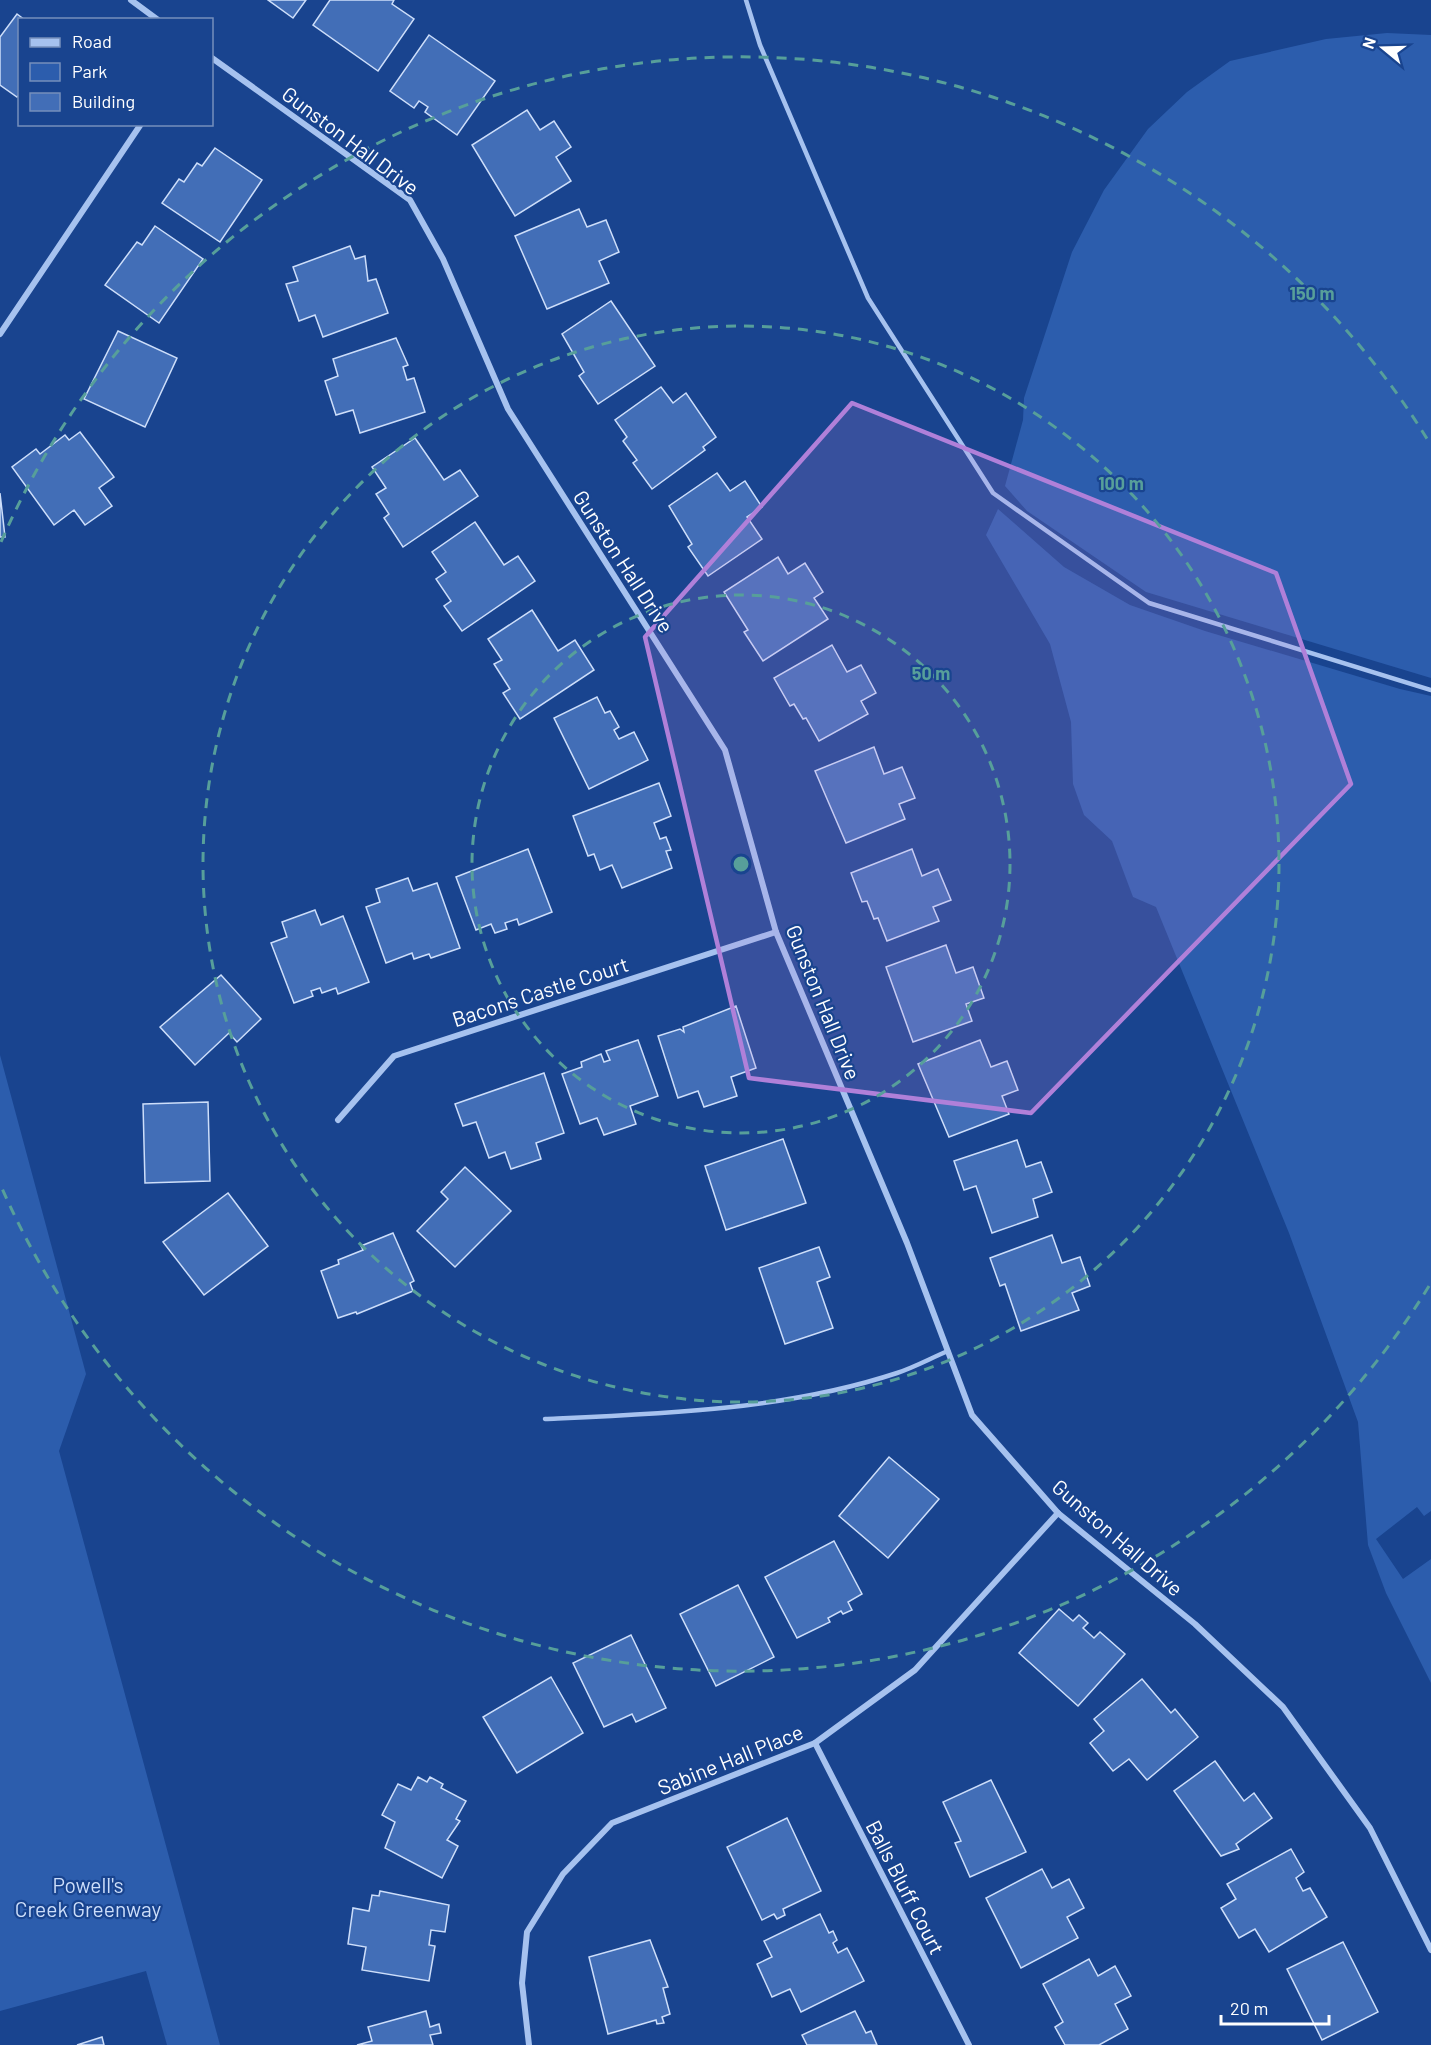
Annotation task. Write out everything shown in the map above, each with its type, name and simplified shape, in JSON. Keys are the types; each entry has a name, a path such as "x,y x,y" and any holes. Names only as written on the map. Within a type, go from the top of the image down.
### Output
{"street":[{"path":"131,0 155,18"},
{"name":"Gunston Hall Drive","path":"213,59 410,200 443,259 508,409 725,750 776,932 907,1243 972,1415 1058,1513 1195,1624 1283,1707 1370,1828 1431,1950"},
{"path":"0,333 140,126"},
{"name":"Bacons Castle Court","path":"338,1120 394,1056 776,932"},
{"name":"Sabine Hall Place","path":"529,2045 522,1983 528,1932 563,1874 612,1822 815,1743 915,1670 1058,1513"},
{"name":"Balls Bluff Court","path":"815,1743 969,2045"}],"lane":[{"path":"746,0 759,45 868,298 993,493 1149,603 1431,690"},
{"path":"545,1419 678,1412 783,1399 845,1388 888,1376 948,1351"}],"highlighted area":[{"path":"852,403 1276,573 1351,784 1031,1113 749,1078 645,637"}],"green space":[{"path":"1387,33 1431,35 1431,678 1146,592 1027,511 1005,486 1023,420 1024,398 1072,252 1104,190 1148,129 1187,92 1230,61 1326,39"},
{"path":"998,509 1064,567 1130,605 1205,631 1400,689 1431,696 1431,1511 1424,1516 1417,1507 1376,1539 1403,1579 1431,1559 1431,1683 1386,1593 1368,1545 1358,1422 1289,1233 1156,907 1133,897 1112,841 1084,815 1073,784 1071,722 1050,644 986,535"},
{"name":"Powell's Creek Greenway","path":"0,1055 86,1374 59,1451 220,2045 167,2045 146,1971 0,2011"}],"building":[{"path":"268,0 306,0 293,18"},
{"path":"330,0 394,0 392,4 414,19 378,71 313,25"},
{"path":"17,14 22,18 18,18 17,97 0,85 0,37"},
{"path":"429,35 495,81 457,135 425,112 428,107 419,101 414,108 390,91"},
{"path":"527,110 540,130 554,121 571,147 556,157 571,181 515,216 472,145"},
{"path":"215,148 262,180 220,242 162,203 179,179 184,182 197,163 202,166"},
{"path":"579,209 587,227 606,220 619,252 599,261 609,283 547,309 515,236"},
{"path":"155,226 203,259 159,323 105,285 137,242 142,245"},
{"path":"350,246 355,259 365,256 368,281 376,279 388,313 323,337 315,315 299,321 286,284 298,281 293,267"},
{"path":"611,301 655,366 598,404 579,376 584,372 562,334"},
{"path":"118,331 177,358 145,427 84,399"},
{"path":"396,338 408,365 403,367 407,380 414,378 425,412 360,433 353,410 336,415 325,381 338,376 333,359"},
{"path":"661,387 673,403 686,393 716,437 703,447 705,450 652,489 633,463 637,460 623,441 627,437 615,420"},
{"path":"80,432 114,477 99,488 112,506 85,525 74,510 54,525 12,467 36,449 40,454 65,435 69,440"},
{"path":"415,438 444,480 460,470 478,496 403,547 384,518 389,514 376,494 386,488 372,467"},
{"path":"717,473 730,491 745,481 762,507 747,517 762,539 708,576 688,547 692,544 669,506"},
{"path":"0,493 5,537 0,537"},
{"path":"475,522 504,565 518,556 535,581 462,631 444,606 451,601 436,579 446,572 432,552"},
{"path":"778,557 788,574 805,563 823,592 814,598 828,619 763,661 744,632 748,630 724,592"},
{"path":"532,610 558,651 575,640 594,670 520,719 503,693 510,689 494,664 502,660 488,639"},
{"path":"832,645 847,672 861,665 876,693 861,701 868,714 819,741 806,718 803,719 794,704 790,706 774,678"},
{"path":"597,697 605,713 610,711 619,727 614,730 619,739 634,732 648,760 589,789 554,718"},
{"path":"874,747 884,774 902,767 915,798 899,804 905,819 846,843 815,771"},
{"path":"659,783 671,816 654,823 660,839 666,837 671,850 666,851 672,868 622,888 612,865 600,870 594,854 588,856 573,816"},
{"path":"528,849 552,912 519,925 517,919 505,923 507,929 495,933 491,924 476,930 456,877"},
{"path":"912,849 922,876 938,869 951,900 933,907 939,921 887,941 878,918 874,919 867,901 862,902 851,873"},
{"path":"408,878 413,891 437,883 460,948 431,958 429,954 414,959 412,953 386,963 366,907 380,902 376,889"},
{"path":"315,910 321,925 343,916 369,982 338,994 336,988 322,993 320,988 311,991 313,996 294,1003 271,943 287,937 282,922"},
{"path":"946,945 956,973 973,967 984,998 966,1004 972,1021 913,1042 886,967"},
{"path":"221,975 261,1019 237,1042 229,1033 195,1065 160,1027"},
{"path":"736,1006 756,1068 731,1077 737,1096 704,1107 698,1091 678,1098 658,1036 680,1029 684,1032 683,1027"},
{"path":"638,1040 658,1096 630,1106 636,1124 604,1135 597,1118 580,1124 562,1074 582,1067 581,1062 601,1054 604,1062 610,1060 606,1051"},
{"path":"980,1040 991,1067 1007,1061 1018,1090 1002,1096 1009,1114 949,1137 918,1064"},
{"path":"544,1073 564,1133 536,1143 541,1159 511,1169 505,1152 489,1158 476,1122 463,1126 455,1104"},
{"path":"208,1102 210,1181 145,1183 143,1104"},
{"path":"783,1139 806,1203 726,1230 705,1166"},
{"path":"1017,1140 1026,1167 1041,1162 1052,1192 1033,1199 1038,1217 992,1233 976,1186 964,1190 954,1161"},
{"path":"465,1167 511,1211 455,1267 417,1231 448,1199 441,1192"},
{"path":"228,1193 268,1246 204,1295 163,1242"},
{"path":"393,1233 414,1281 410,1283 413,1291 357,1314 356,1312 338,1318 321,1271 339,1264 338,1260 363,1250 361,1246"},
{"path":"1052,1235 1062,1263 1080,1257 1090,1286 1072,1293 1079,1310 1021,1331 1005,1284 1000,1286 990,1258"},
{"path":"819,1247 830,1277 817,1282 833,1328 785,1344 759,1268"},
{"path":"889,1457 939,1499 888,1558 839,1516"},
{"path":"834,1541 862,1594 848,1602 852,1610 843,1614 841,1611 828,1618 830,1622 797,1638 765,1577"},
{"path":"738,1585 774,1657 716,1686 680,1614"},
{"path":"1059,1609 1073,1621 1079,1615 1088,1623 1083,1628 1094,1638 1100,1632 1125,1654 1078,1706 1019,1653"},
{"path":"631,1635 666,1708 636,1722 632,1714 604,1727 573,1663"},
{"path":"551,1677 583,1733 517,1773 483,1717"},
{"path":"1142,1679 1171,1713 1175,1709 1198,1737 1147,1780 1129,1759 1113,1771 1090,1743 1104,1731 1094,1719"},
{"path":"1215,1761 1244,1801 1254,1793 1272,1818 1236,1844 1239,1849 1221,1856 1174,1791"},
{"path":"418,1777 427,1782 430,1777 443,1784 441,1788 466,1801 456,1819 460,1821 447,1840 458,1846 442,1878 385,1848 395,1822 382,1815 398,1784 411,1790"},
{"path":"991,1780 1026,1852 970,1877 955,1843 961,1841 943,1802"},
{"path":"787,1818 821,1891 783,1909 785,1915 777,1919 774,1914 762,1920 727,1847"},
{"path":"1291,1849 1304,1872 1296,1878 1303,1891 1310,1888 1327,1917 1269,1952 1255,1929 1239,1938 1221,1908 1236,1899 1227,1884"},
{"path":"1042,1869 1052,1888 1069,1879 1084,1908 1067,1917 1078,1938 1021,1968 986,1898"},
{"path":"380,1891 449,1905 445,1932 431,1930 429,1945 435,1946 429,1981 362,1970 366,1947 348,1944 353,1908 369,1911 372,1895 379,1896"},
{"path":"820,1914 829,1933 833,1931 837,1940 833,1943 838,1953 847,1948 864,1981 801,2012 790,1989 772,1997 757,1964 772,1957 764,1941"},
{"path":"650,1940 668,1987 663,1988 670,2014 662,2017 664,2023 657,2024 656,2020 608,2034 589,1957"},
{"path":"1343,1942 1378,2012 1322,2040 1287,1969"},
{"path":"1089,1959 1098,1976 1115,1966 1131,1996 1115,2004 1128,2029 1099,2045 1065,2045 1055,2027 1063,2022 1043,1984"},
{"path":"426,2011 430,2027 439,2024 441,2033 430,2035 433,2045 357,2045 372,2041 368,2027"},
{"path":"855,2011 866,2033 871,2031 877,2045 807,2045 802,2035"},
{"path":"102,2037 104,2045 77,2045"}]}
